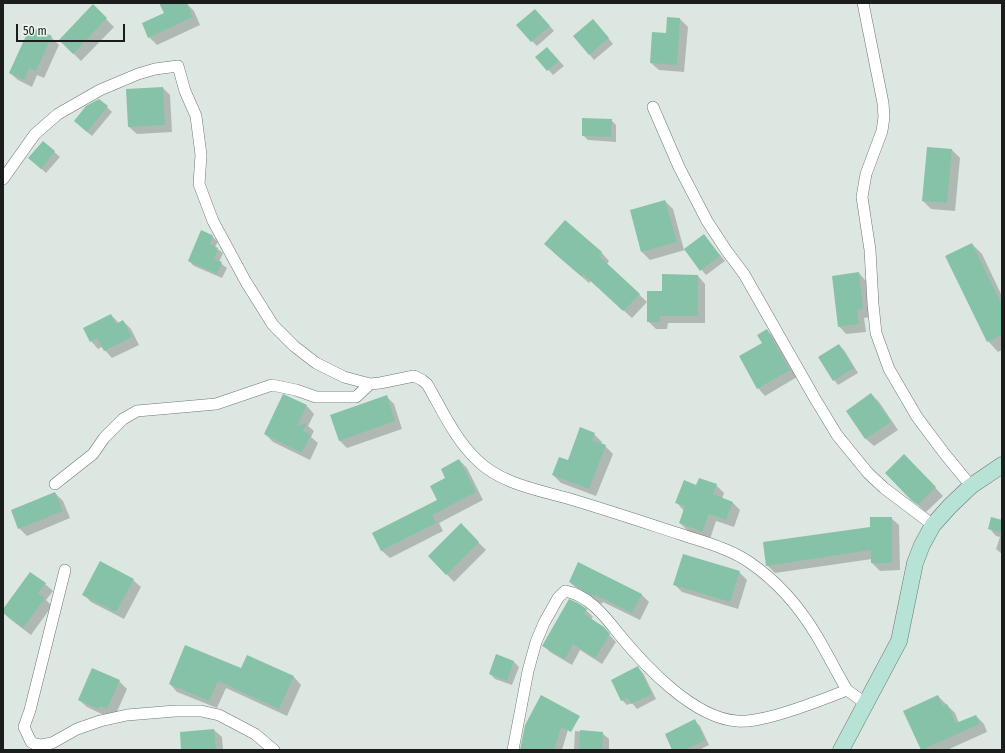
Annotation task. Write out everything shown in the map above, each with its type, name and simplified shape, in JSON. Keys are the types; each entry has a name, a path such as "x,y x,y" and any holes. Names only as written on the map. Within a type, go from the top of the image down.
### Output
{"street":[{"path":"863,3 883,103 884,118 882,132 866,174 862,197 870,255 871,286 876,333 889,369 917,417 944,453 972,486"},
{"path":"3,179 35,134 58,114 100,90 138,74 155,69 178,66 185,91 196,116 201,155 200,184 213,221 249,288 273,325 294,346 316,363 329,370 344,377 370,384 414,376 422,380 427,384 462,442 478,461 504,478 540,491 723,548 750,563 779,588 805,618 818,637 847,690 865,703"},
{"path":"653,107 679,166 707,221 744,274 814,397 837,434 868,473 884,488 933,525"},
{"path":"55,484 92,454 104,438 123,419 137,411 216,404 272,385 296,390 316,397 356,398 370,384"},
{"path":"841,750 899,642 915,563 922,545 933,525 950,506 972,486 1002,465"},
{"path":"65,570 30,710 24,727 31,742 34,744 52,743 85,726 127,715 175,711 201,712 219,715 255,734 274,750"},
{"path":"514,750 528,671 536,642 544,623 558,598 565,591 574,592 584,597 612,625 646,664 675,691 691,703 710,713 724,718 737,721 755,720 800,709 847,690"}],"building":[{"path":"159,3 187,3 193,17 148,38 142,23 164,13"},
{"path":"93,4 107,18 73,54 59,40"},
{"path":"535,9 550,26 531,42 516,25"},
{"path":"667,17 680,18 677,65 650,63 652,32 666,33"},
{"path":"593,19 609,38 589,55 573,36"},
{"path":"30,27 52,36 36,71 29,68 24,80 9,73"},
{"path":"547,47 559,61 547,71 535,57"},
{"path":"163,87 165,125 128,127 126,89"},
{"path":"99,99 108,106 87,132 74,121 86,106"},
{"path":"582,118 612,119 611,137 582,136"},
{"path":"43,141 55,151 41,169 28,158"},
{"path":"927,147 952,149 947,203 922,201"},
{"path":"665,200 677,242 641,252 630,210"},
{"path":"565,220 602,252 599,256 640,294 623,311 583,274 581,276 544,244"},
{"path":"201,230 213,236 210,244 218,248 214,259 222,262 217,274 188,261"},
{"path":"704,234 720,256 700,271 684,249"},
{"path":"972,243 1002,305 1002,335 987,342 945,256"},
{"path":"859,272 863,309 857,310 859,324 838,327 832,276"},
{"path":"662,274 698,275 698,316 660,316 660,322 647,322 647,291 662,291"},
{"path":"111,314 116,324 123,320 132,337 104,351 97,338 90,342 83,328"},
{"path":"767,329 790,370 757,389 739,356 762,343 757,335"},
{"path":"839,344 854,368 833,381 818,357"},
{"path":"871,393 891,422 865,439 846,411"},
{"path":"283,394 307,405 297,426 307,423 303,431 311,435 302,453 264,434"},
{"path":"387,395 395,421 339,441 330,415"},
{"path":"580,427 595,433 592,440 606,445 589,489 552,475 559,457 568,460"},
{"path":"904,454 936,487 918,505 911,500 885,473"},
{"path":"459,459 476,492 432,515 436,523 381,551 372,533 437,500 430,486 445,478 441,469"},
{"path":"699,478 717,484 713,494 733,502 726,520 709,514 702,532 679,523 685,506 675,503 684,480 696,485"},
{"path":"55,492 63,511 18,529 11,510"},
{"path":"870,517 892,517 892,563 871,563 871,550 766,566 763,542 870,527"},
{"path":"991,517 1002,520 1002,533 988,529"},
{"path":"461,523 479,542 446,575 428,556"},
{"path":"683,554 740,571 730,602 673,585"},
{"path":"100,561 134,579 116,612 82,595"},
{"path":"578,562 642,594 632,613 595,595 594,597 569,582"},
{"path":"30,572 46,583 38,593 45,598 23,628 3,613 3,609"},
{"path":"569,599 587,609 584,614 604,627 610,634 595,658 573,644 565,659 542,646"},
{"path":"185,645 241,668 247,655 294,676 279,709 218,681 209,701 169,684"},
{"path":"496,654 514,661 507,681 489,674"},
{"path":"638,666 652,694 631,704 628,698 621,701 611,680"},
{"path":"92,668 120,680 107,709 100,706 99,709 78,700"},
{"path":"541,695 580,716 571,732 561,727 554,750 520,750 525,725"},
{"path":"938,695 943,706 947,704 956,723 976,715 980,724 921,750 903,711"},
{"path":"695,719 705,740 685,750 672,750 665,734"},
{"path":"214,729 216,750 181,750 180,732"},
{"path":"580,730 603,732 602,750 579,750"}]}
